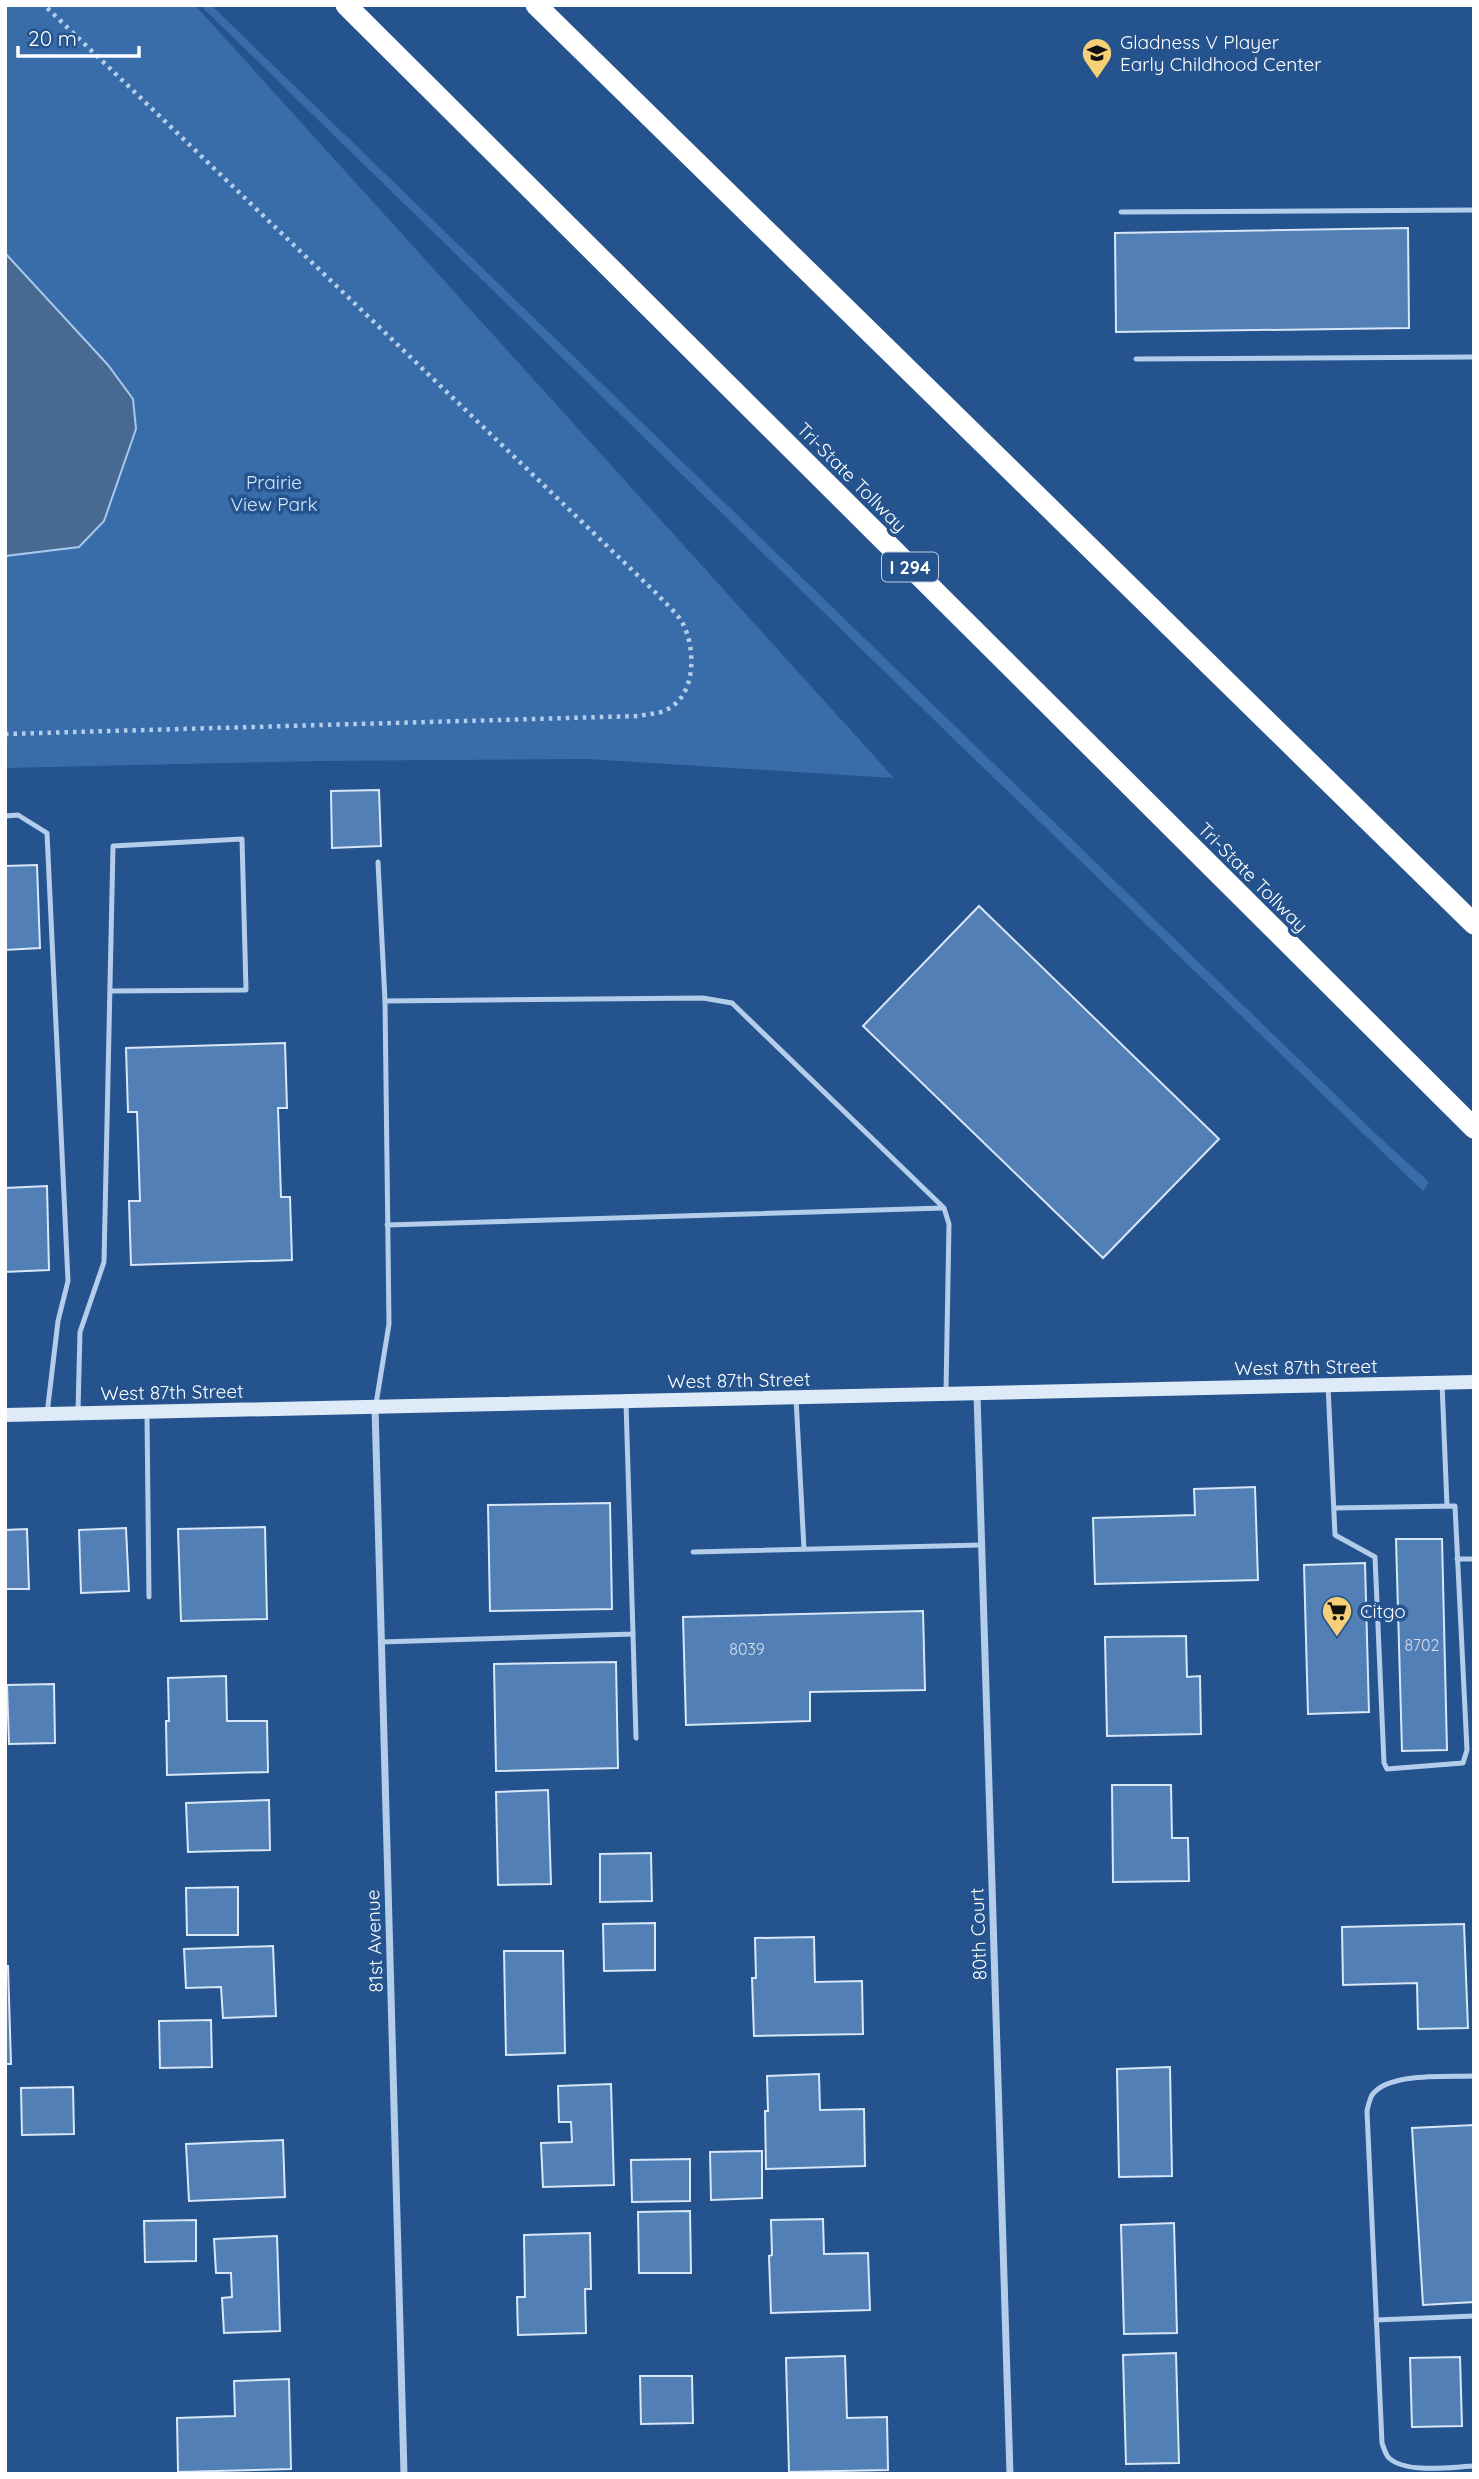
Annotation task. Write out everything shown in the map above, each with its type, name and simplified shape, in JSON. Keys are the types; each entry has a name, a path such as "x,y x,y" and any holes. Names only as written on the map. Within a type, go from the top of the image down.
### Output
{"highway":[{"name":"Tri-State Tollway","path":"346,5 1474,1128"},
{"path":"536,5 1474,924"}],"main road":[{"name":"West 87th Street","path":"5,1415 1474,1382"}],"street":[{"name":"80th Court","path":"977,1394 1010,2474"},
{"name":"81st Avenue","path":"375,1407 404,2474"}],"lane":[{"path":"1121,212 1474,210"},
{"path":"1136,359 1474,357"},
{"path":"5,816 18,816 47,833 68,1281 58,1321 47,1414"},
{"path":"78,1413 80,1332 104,1262 113,846 242,839 246,990 111,992"},
{"path":"375,1407 389,1324 385,1001 378,862"},
{"path":"385,1001 703,998 732,1003 944,1208 949,1224 946,1394"},
{"path":"387,1225 944,1208"},
{"path":"1442,1383 1447,1506"},
{"path":"1328,1385 1335,1535 1375,1558 1384,1763 1387,1769 1463,1763 1467,1750 1455,1506 1334,1508"},
{"path":"796,1398 804,1549"},
{"path":"626,1401 636,1738"},
{"path":"147,1412 149,1597"},
{"path":"693,1552 981,1545"},
{"path":"1457,1559 1474,1559"},
{"path":"381,1642 633,1634"},
{"path":"1474,2076 1397,2080 1383,2085 1372,2095 1367,2111 1382,2443 1387,2457 1398,2464 1419,2468 1474,2466"},
{"path":"1376,2320 1474,2316"}],"path":[{"path":"5,734 639,716 667,710 683,696 690,673 692,646 681,621 656,593 44,5"}],"green space":[{"name":"Prairie View Park","path":"5,5 195,5 894,778 588,759 317,761 5,768"},
{"path":"200,5 211,5 1378,1136 1429,1182 1423,1191 965,750"}],"shaded area":[{"path":"5,253 108,365 133,399 136,429 104,521 79,547 5,556"}],"building":[{"path":"1408,228 1409,328 1116,332 1115,233"},
{"path":"379,790 381,846 332,848 331,791"},
{"path":"37,865 40,948 5,950 5,866"},
{"path":"979,906 1219,1139 1103,1258 863,1026"},
{"path":"285,1043 287,1108 278,1108 281,1197 290,1197 292,1260 131,1265 129,1201 140,1201 137,1112 128,1112 126,1048"},
{"path":"47,1186 49,1270 5,1272 5,1188"},
{"path":"1255,1487 1258,1580 1095,1584 1093,1518 1195,1515 1194,1489"},
{"path":"610,1503 612,1609 490,1611 488,1505"},
{"path":"265,1527 267,1619 181,1621 178,1529"},
{"path":"126,1528 129,1591 81,1593 79,1530"},
{"path":"27,1529 29,1589 5,1589 5,1530"},
{"name":"Citgo","path":"1396,1539 1442,1539 1447,1750 1402,1751"},
{"name":"Citgo","path":"1365,1563 1369,1712 1308,1714 1304,1565"},
{"path":"923,1611 925,1690 810,1692 810,1721 686,1725 683,1617"},
{"path":"1186,1636 1187,1677 1200,1676 1201,1734 1107,1736 1105,1637"},
{"path":"616,1662 618,1768 496,1771 494,1664"},
{"path":"226,1676 227,1721 267,1721 268,1772 167,1775 168,1678"},
{"path":"54,1684 55,1743 9,1744 7,1685"},
{"path":"1112,1785 1171,1785 1172,1838 1188,1838 1189,1881 1113,1882"},
{"path":"548,1790 551,1884 498,1885 496,1792"},
{"path":"269,1800 270,1850 188,1852 186,1803"},
{"path":"651,1853 652,1901 600,1902 600,1854"},
{"path":"238,1887 238,1935 187,1935 186,1888"},
{"path":"655,1923 655,1970 604,1971 603,1924"},
{"path":"1464,1924 1468,2028 1418,2029 1417,1983 1343,1985 1342,1927"},
{"path":"814,1937 815,1982 862,1981 863,2034 754,2036 752,1978 756,1978 755,1938"},
{"path":"273,1946 276,2016 223,2018 221,1987 186,1988 184,1949"},
{"path":"504,1951 563,1951 565,2053 506,2055"},
{"path":"5,1966 8,1966 11,2064 5,2064"},
{"path":"211,2020 212,2067 160,2068 159,2021"},
{"path":"1170,2067 1172,2176 1119,2177 1117,2069"},
{"path":"819,2074 820,2110 864,2109 865,2166 766,2169 767,2076"},
{"path":"611,2084 614,2185 543,2187 541,2143 572,2142 571,2122 559,2122 558,2086"},
{"path":"73,2087 74,2134 22,2135 21,2088"},
{"path":"1474,2125 1474,2302 1423,2305 1412,2128"},
{"path":"283,2140 285,2197 189,2201 186,2144"},
{"path":"762,2151 762,2198 711,2200 710,2152"},
{"path":"690,2159 690,2201 632,2202 631,2160"},
{"path":"690,2211 691,2273 639,2273 638,2212"},
{"path":"823,2219 824,2254 868,2253 870,2310 771,2313 771,2220"},
{"path":"196,2220 196,2261 145,2262 144,2221"},
{"path":"1174,2223 1177,2333 1124,2334 1121,2225"},
{"path":"590,2233 591,2289 585,2289 586,2333 518,2335 517,2297 525,2297 524,2235"},
{"path":"277,2236 280,2331 224,2333 222,2298 232,2297 231,2273 216,2273 214,2239"},
{"path":"1176,2353 1179,2463 1126,2464 1123,2355"},
{"path":"845,2356 847,2418 887,2417 888,2470 789,2472 786,2358"},
{"path":"1460,2357 1462,2426 1412,2427 1410,2358"},
{"path":"640,2376 692,2376 693,2423 641,2424"},
{"path":"289,2379 291,2469 178,2472 177,2418 235,2416 234,2381"}],"place":[{"name":"Gladness V Player Early Childhood Center","path":"1097,80"},
{"name":"Citgo","path":"1337,1638"}]}
